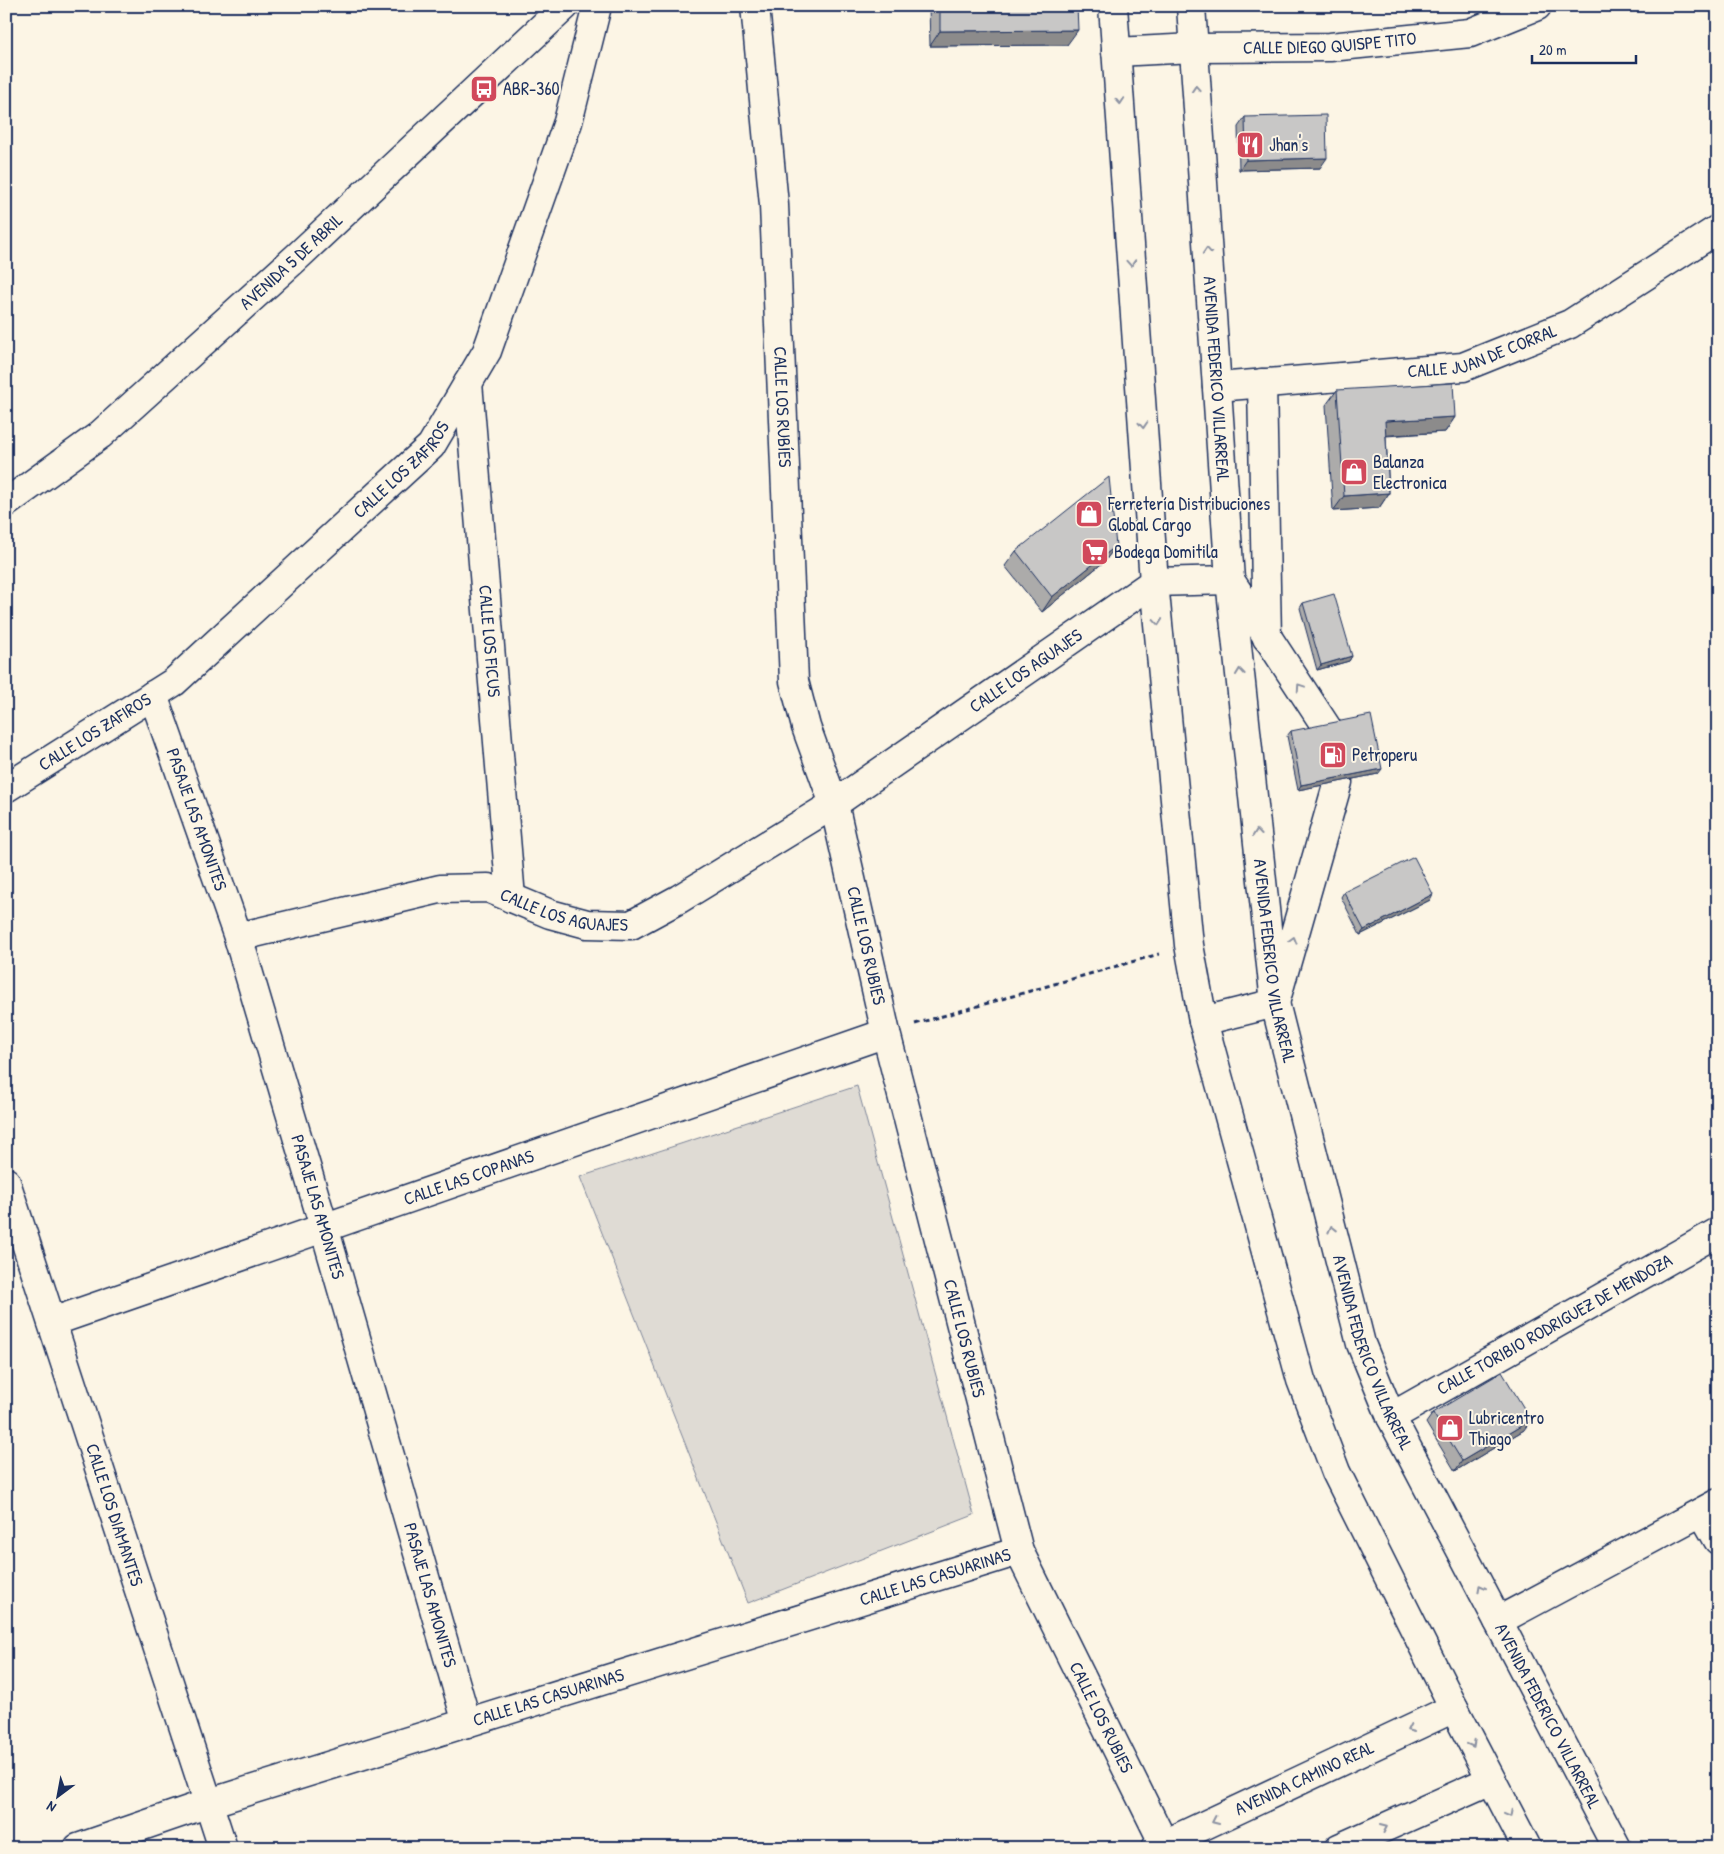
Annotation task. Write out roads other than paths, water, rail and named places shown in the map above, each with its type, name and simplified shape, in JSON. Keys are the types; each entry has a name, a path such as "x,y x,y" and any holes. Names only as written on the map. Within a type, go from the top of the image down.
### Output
{"street":[{"name":"AVENIDA 5 DE ABRIL","path":"6,503 100,435 296,257 565,6"},
{"name":"CALLE LOS ZAFIROS","path":"6,788 174,682 431,446 487,351 568,122 597,6"},
{"name":"CALLE LOS RUBÍES","path":"755,6 774,205 794,681 806,727 834,804"},
{"path":"1113,6 1154,582 1189,945 1203,1021 1301,1380 1336,1472 1454,1708 1527,1848"},
{"name":"AVENIDA FEDERICO VILLARREAL","path":"1191,6 1230,580 1275,1003 1361,1344 1391,1417 1617,1848"},
{"name":"CALLE DIEGO QUISPE TITO","path":"1116,52 1194,48 1330,47 1470,33 1537,6"},
{"name":"CALLE JUAN DE CORRAL","path":"1217,387 1463,367 1570,324 1718,229"},
{"name":"CALLE LOS FICUS","path":"468,383 511,898"},
{"path":"1262,383 1267,638"},
{"path":"1154,582 1230,580 1327,728"},
{"name":"CALLE LOS AGUAJES","path":"238,937 440,889 488,888 550,914 587,924 631,925 679,899 834,804 1154,582"},
{"name":"PASAJE LAS AMONITES","path":"153,695 238,937 467,1723"},
{"path":"1203,1021 1275,1003 1338,782"},
{"name":"CALLE LOS RUBIES","path":"834,804 886,1033 1019,1551 1162,1847"},
{"name":"CALLE LAS COPANAS","path":"52,1322 886,1033"},
{"name":"CALLE LOS DIAMANTES","path":"6,1182 210,1803 223,1848"},
{"name":"CALLE TORIBIO RODRIGUEZ DE MENDOZA","path":"1391,1417 1718,1232"},
{"path":"1498,1621 1710,1508 1718,1540"},
{"name":"CALLE LAS CASUARINAS","path":"78,1848 210,1803 1019,1551"},
{"name":"AVENIDA CAMINO REAL","path":"1162,1847 1454,1708"},
{"path":"1339,1848 1491,1780"}],"place":[{"name":"ABR-360","path":"484,89"},
{"name":"Jhan's","path":"1250,145"},
{"name":"Balanza Electronica","path":"1354,472"},
{"name":"Ferretería Distribuciones Global Cargo","path":"1089,514"},
{"name":"Bodega Domitila","path":"1095,552"},
{"name":"Petroperu","path":"1333,755"},
{"name":"Lubricentro Thiago","path":"1450,1428"}]}
